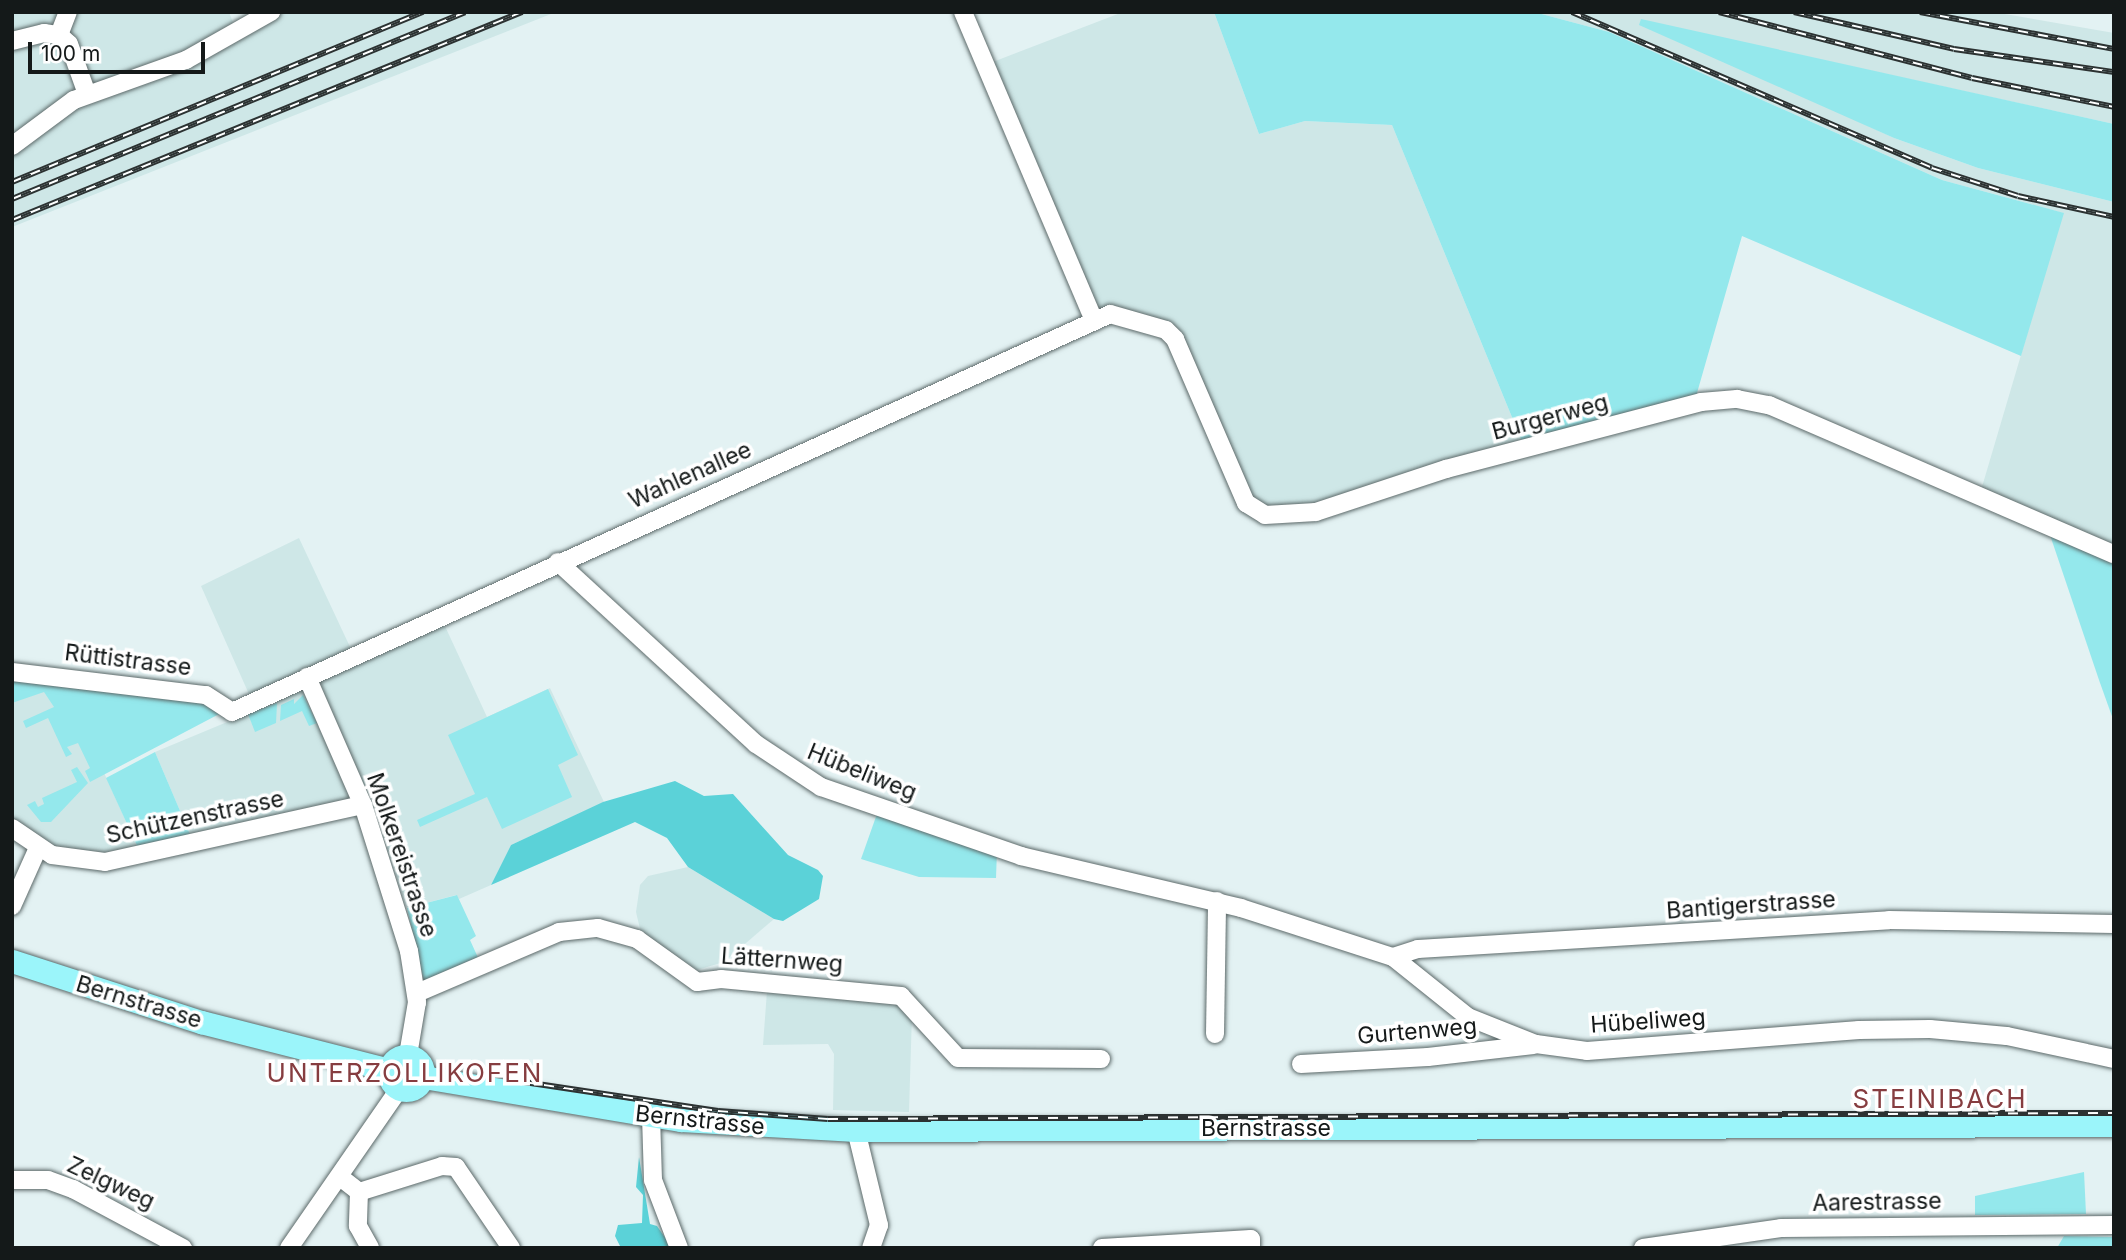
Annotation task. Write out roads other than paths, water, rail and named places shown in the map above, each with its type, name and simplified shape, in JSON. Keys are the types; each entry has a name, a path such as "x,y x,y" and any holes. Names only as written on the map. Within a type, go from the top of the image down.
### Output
{"main road":[{"name":"Bernstrasse","path":"12,961 201,1022 394,1079"},
{"path":"408,1055 421,1063 423,1077 413,1088 394,1079 393,1060 408,1055"},
{"name":"Bernstrasse","path":"423,1077 651,1116 756,1127 856,1130 2114,1125"}],"street":[{"path":"60,35 68,12"},
{"path":"12,146 48,117 87,94 186,60 271,12"},
{"path":"962,12 1094,321"},
{"path":"12,41 44,33 60,35 69,44 87,94"},
{"name":"Burgerweg","path":"1094,321 1120,315 1170,333 1246,503 1265,515 1316,512 1446,469 1702,402 1737,398 1769,405 2114,554"},
{"name":"Wahlenallee","path":"232,712 1094,321"},
{"name":"Hübeliweg","path":"558,562 756,744 821,787 1021,856 1217,901 1393,957 1468,1017 1536,1044 1587,1051 1859,1030 1930,1029 2027,1039 2114,1059"},
{"name":"Rüttistrasse","path":"12,672 206,695 232,712"},
{"name":"Molkereistrasse","path":"307,677 363,805 410,951 417,993 408,1055"},
{"name":"Schützenstrasse","path":"12,828 38,848 64,859 105,862 363,805"},
{"path":"12,906 38,848"},
{"path":"1215,1034 1217,901"},
{"name":"Bantigerstrasse","path":"1393,957 1418,949 1889,920 2114,924"},
{"name":"Lätternweg","path":"417,993 559,932 597,928 637,939 697,982 721,979 901,996 958,1058 1101,1059"},
{"name":"Gurtenweg","path":"1301,1064 1427,1057 1536,1044"},
{"path":"289,1248 340,1177 394,1079"},
{"path":"651,1116 653,1181 679,1248"},
{"path":"856,1130 879,1226 871,1248"},
{"path":"359,1192 452,1166 463,1172 511,1248"},
{"path":"340,1177 359,1192"},
{"name":"Zelgweg","path":"19,1180 48,1180 73,1189 183,1248"},
{"path":"359,1192 358,1226 370,1248"},
{"name":"Aarestrasse","path":"1643,1248 1781,1228 2114,1225"},
{"path":"1102,1248 1251,1243"}],"railway":[{"path":"12,182 423,12"},
{"path":"12,199 465,12"},
{"path":"12,220 522,12"},
{"path":"1572,12 1932,168 2018,196 2114,217"},
{"path":"1719,12 1972,78 2114,107"},
{"path":"1794,12 1954,49 2114,72"},
{"path":"1920,12 2114,49"},
{"path":"524,1082 718,1111 828,1119 2114,1113"}],"district":[{"name":"UNTERZOLLIKOFEN","path":"405,1073"},
{"name":"STEINIBACH","path":"1940,1099"}]}
